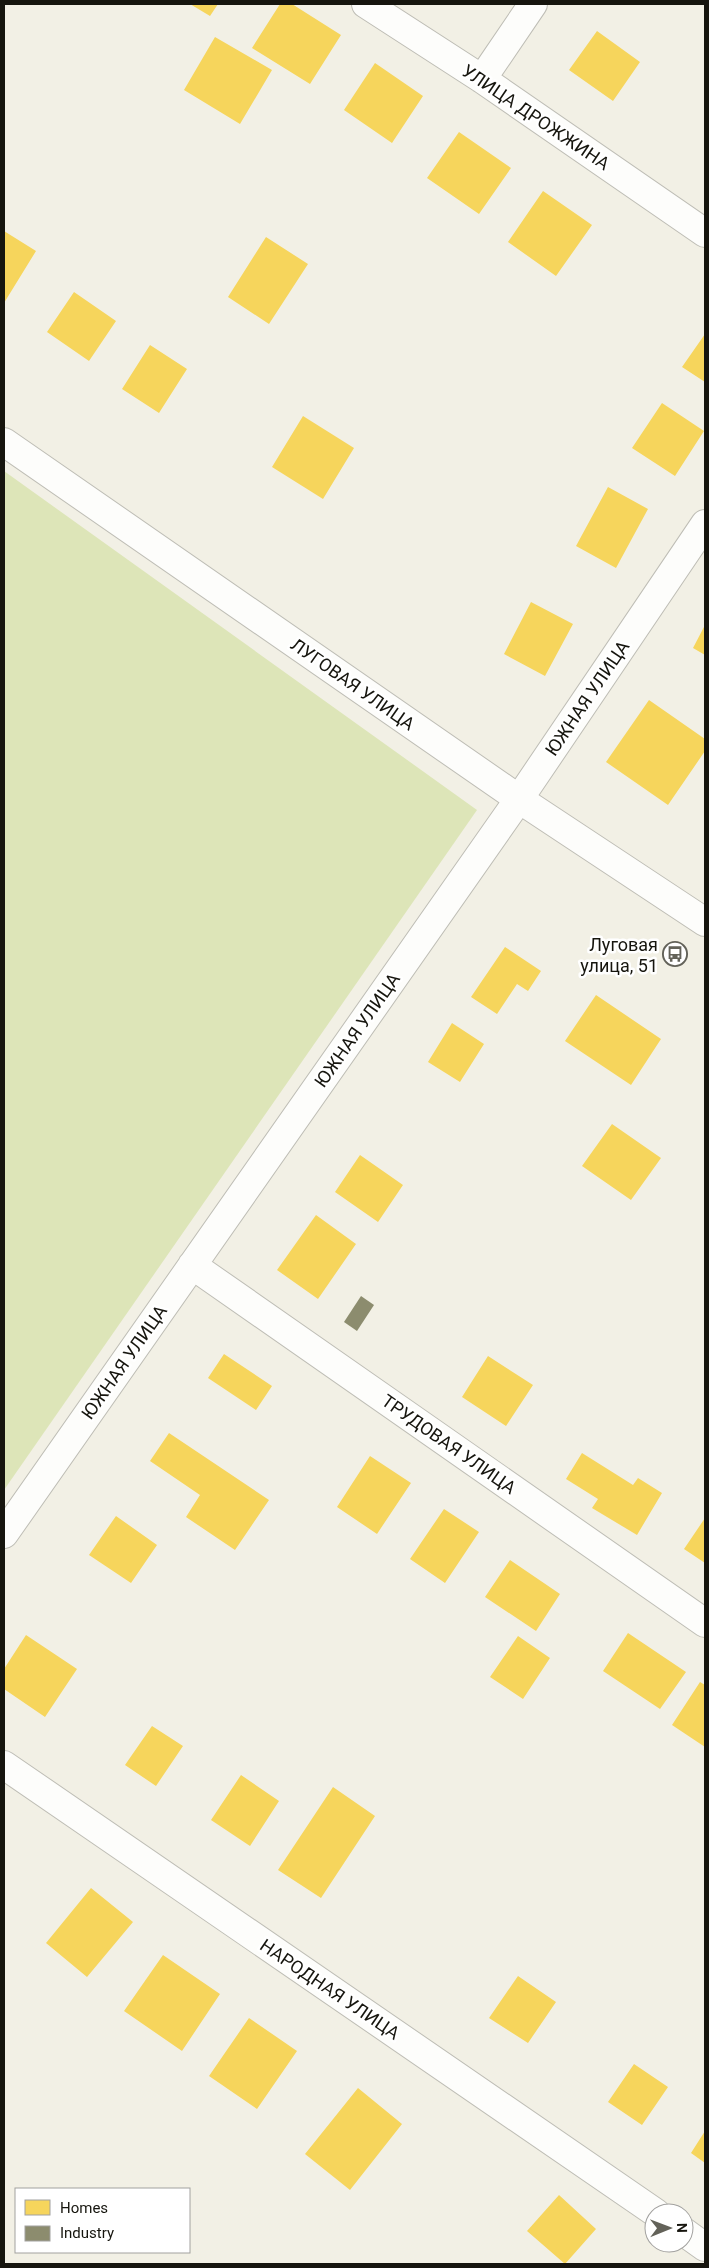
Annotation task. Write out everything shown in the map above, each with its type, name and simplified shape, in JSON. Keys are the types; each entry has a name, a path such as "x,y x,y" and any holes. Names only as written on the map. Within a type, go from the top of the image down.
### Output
{"street":[{"name":"УЛИЦА ДРОЖЖИНА","path":"366,4 482,80 705,233"},
{"path":"482,80 533,4"},
{"name":"ЛУГОВАЯ УЛИЦА","path":"4,442 519,799 705,922"},
{"name":"ЮЖНАЯ УЛИЦА","path":"4,1534 519,799 705,524"},
{"name":"ТРУДОВАЯ УЛИЦА","path":"192,1265 705,1623"},
{"name":"НАРОДНАЯ УЛИЦА","path":"4,1765 644,2205"},
{"path":"694,2239 705,2247"}],"green space":[{"path":"4,471 477,810 4,1490"}],"building: Homes":[{"path":"190,4 218,4 210,16"},
{"path":"280,4 292,4 341,35 310,84 252,48"},
{"path":"597,31 640,62 613,101 569,70"},
{"path":"215,37 272,70 240,124 184,90"},
{"path":"375,63 423,96 392,143 344,110"},
{"path":"459,132 511,168 479,214 427,178"},
{"path":"543,191 592,225 556,276 508,242"},
{"path":"4,231 36,251 4,303"},
{"path":"266,237 308,264 269,324 228,297"},
{"path":"74,292 116,321 89,361 47,332"},
{"path":"705,334 705,382 682,367"},
{"path":"150,345 187,369 159,413 122,389"},
{"path":"662,403 704,431 675,476 632,448"},
{"path":"303,416 354,448 323,499 272,467"},
{"path":"608,487 648,509 616,568 576,546"},
{"path":"531,602 573,624 545,676 504,654"},
{"path":"705,625 705,655 693,648"},
{"path":"649,700 705,739 705,751 668,805 606,762"},
{"path":"505,947 541,971 528,991 517,984 497,1014 471,997"},
{"path":"596,995 661,1039 631,1085 565,1041"},
{"path":"452,1023 484,1044 460,1082 428,1062"},
{"path":"612,1124 661,1158 631,1200 582,1166"},
{"path":"360,1155 403,1185 378,1222 335,1192"},
{"path":"316,1215 356,1244 318,1299 277,1270"},
{"path":"224,1354 272,1386 256,1410 208,1378"},
{"path":"488,1356 533,1385 506,1426 462,1397"},
{"path":"169,1433 269,1500 235,1550 186,1517 200,1495 150,1461"},
{"path":"582,1453 633,1485 638,1478 662,1493 637,1535 592,1508 598,1499 566,1479"},
{"path":"370,1456 411,1483 377,1534 337,1507"},
{"path":"444,1509 479,1532 445,1583 410,1559"},
{"path":"116,1516 157,1545 131,1583 89,1555"},
{"path":"705,1518 705,1563 684,1549"},
{"path":"510,1560 560,1594 536,1631 485,1597"},
{"path":"628,1633 686,1672 660,1709 603,1671"},
{"path":"26,1635 77,1669 45,1717 4,1689 4,1669"},
{"path":"518,1636 550,1658 523,1699 490,1677"},
{"path":"700,1682 705,1685 705,1747 672,1725"},
{"path":"152,1726 183,1746 156,1786 125,1765"},
{"path":"241,1775 279,1801 250,1846 211,1820"},
{"path":"333,1787 375,1816 321,1898 278,1870"},
{"path":"91,1888 133,1922 87,1977 46,1943"},
{"path":"163,1955 220,1994 182,2051 124,2011"},
{"path":"518,1976 556,2002 528,2043 489,2018"},
{"path":"249,2018 297,2051 257,2109 209,2076"},
{"path":"634,2064 668,2087 642,2125 608,2102"},
{"path":"358,2088 402,2124 350,2190 305,2154"},
{"path":"705,2131 705,2163 691,2153"},
{"path":"559,2195 596,2229 565,2264 527,2231"}],"building: Industry":[{"path":"361,1296 374,1305 357,1331 344,1322"}],"place":[{"name":"Луговая улица, 51","path":"675,954"}]}
